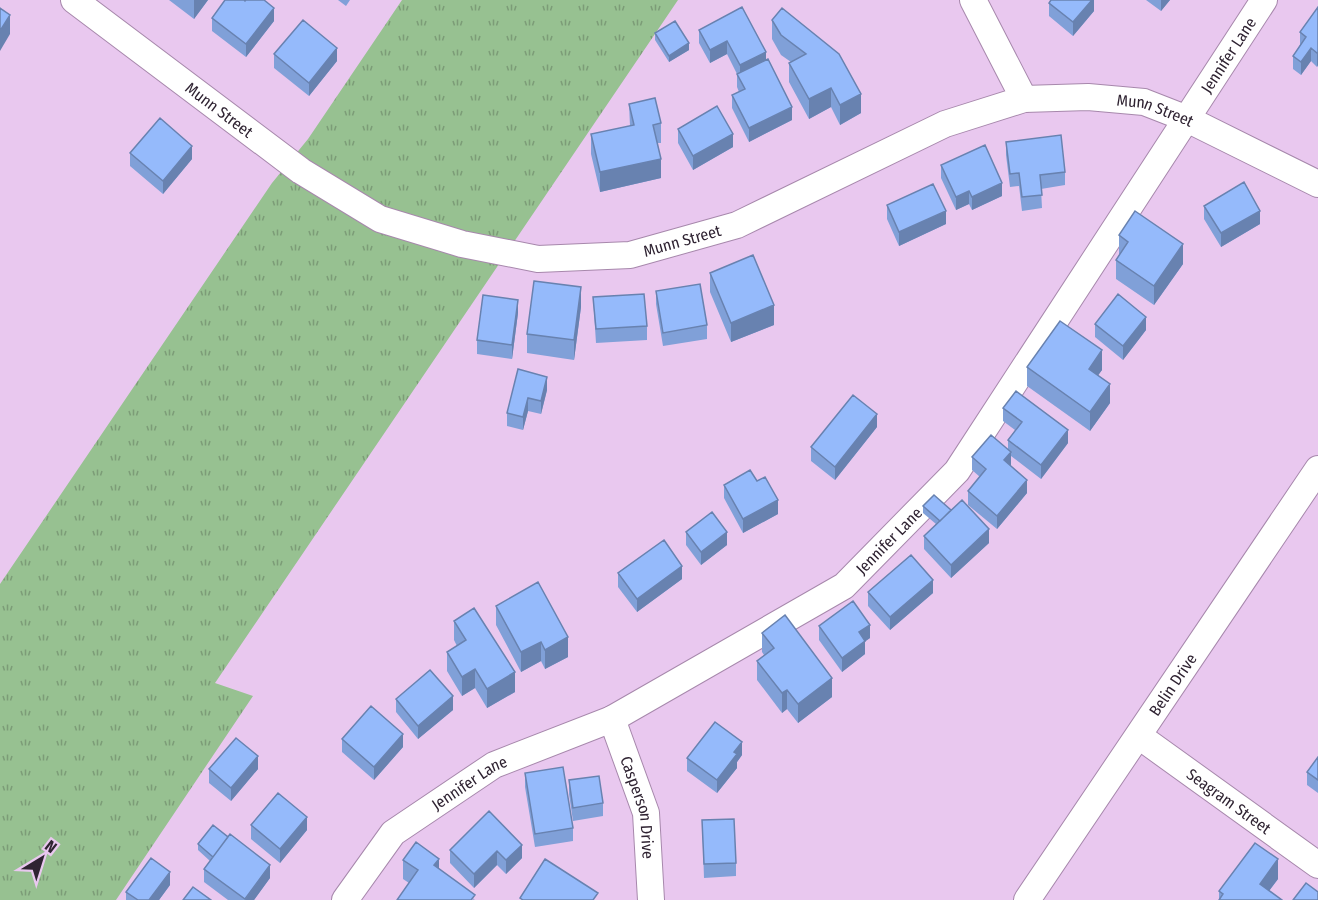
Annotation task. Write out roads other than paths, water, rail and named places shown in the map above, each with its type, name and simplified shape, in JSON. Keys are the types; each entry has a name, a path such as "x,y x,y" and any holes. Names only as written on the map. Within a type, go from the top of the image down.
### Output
{"street":[{"name":"Munn Street","path":"74,0 301,171 380,219 462,244 538,259 630,255 737,225 945,124 1023,99 1088,96 1144,102 1185,118 1318,184"},
{"path":"973,0 1023,99"},
{"name":"Jennifer Lane","path":"345,900 393,833 494,765 612,719 844,586 957,471 1263,0"},
{"name":"Belin Drive","path":"1027,900 1139,736 1310,497 1318,469"},
{"name":"Casperson Drive","path":"612,719 646,813 651,900"},
{"name":"Seagram Street","path":"1139,736 1318,865"}]}
